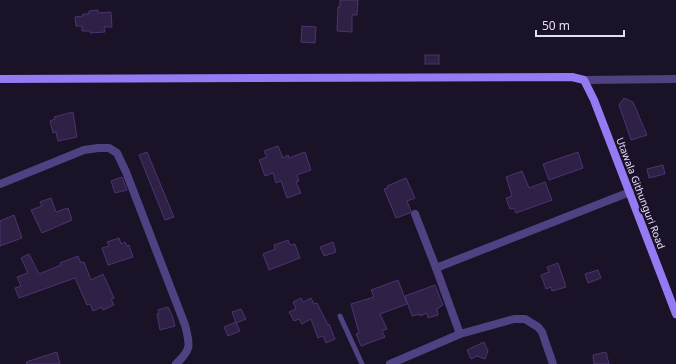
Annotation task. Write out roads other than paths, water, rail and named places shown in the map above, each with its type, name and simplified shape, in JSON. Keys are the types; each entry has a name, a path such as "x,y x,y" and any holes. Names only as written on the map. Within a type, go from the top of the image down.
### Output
{"street":[{"path":"0,79 572,77 584,80 676,80"},
{"name":"Utawala Githunguri Road","path":"584,80 594,100 676,314"},
{"path":"0,184 84,150 108,148 116,153 126,172 186,325 190,345 183,357 176,364"},
{"path":"436,268 630,192"},
{"path":"415,214 460,334"},
{"path":"390,364 460,334 514,319 525,320 538,327 542,332 553,364"}],"lane":[{"path":"340,316 362,364"}]}
